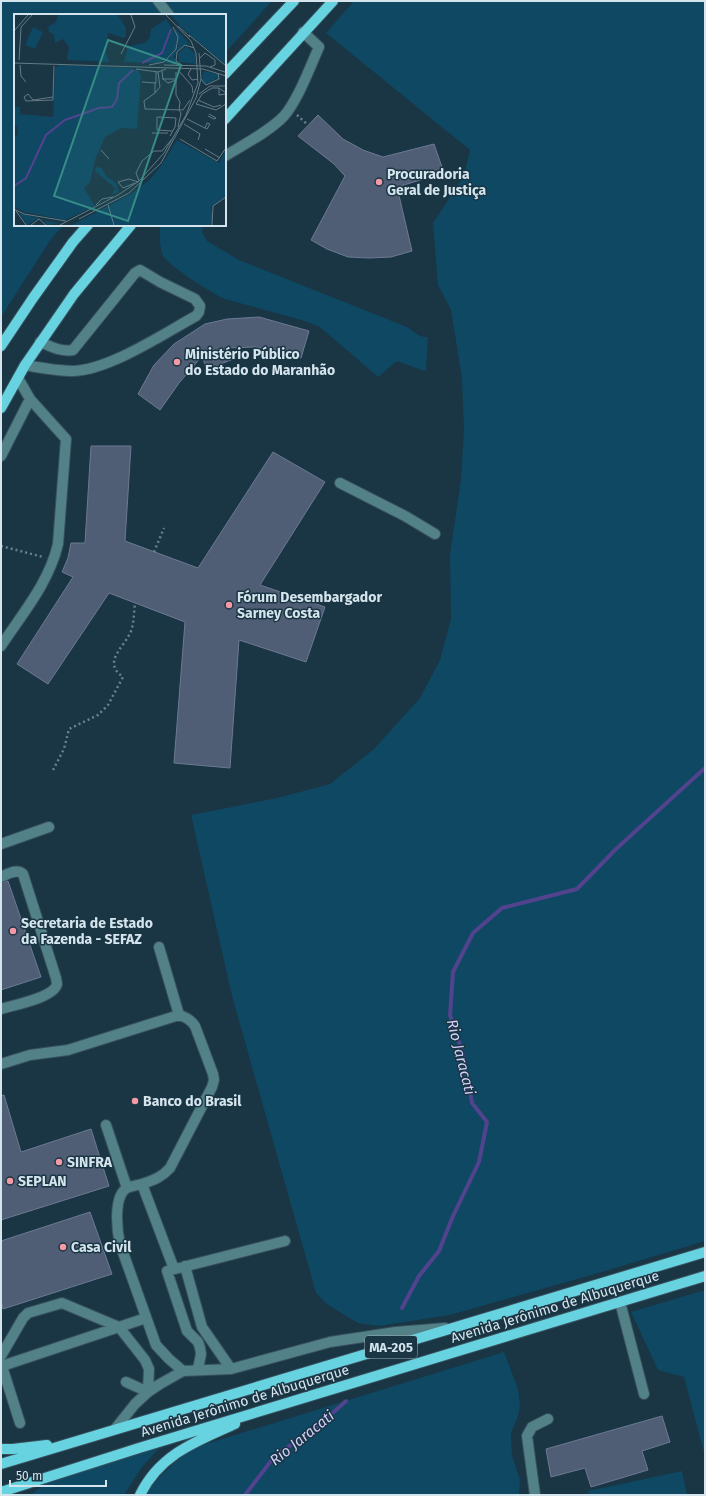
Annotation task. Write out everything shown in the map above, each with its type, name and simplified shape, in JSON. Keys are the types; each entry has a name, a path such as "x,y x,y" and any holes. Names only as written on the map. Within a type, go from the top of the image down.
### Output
{"main road":[{"path":"226,73 294,1"},
{"path":"226,118 332,1"},
{"path":"1,346 73,242 87,226"},
{"path":"1,408 25,365 74,294 130,226"},
{"name":"Avenida Jerônimo de Albuquerque","path":"1,1464 705,1252"},
{"name":"Avenida Jerônimo de Albuquerque","path":"1,1492 277,1405 705,1276"},
{"path":"140,1495 156,1471 166,1460 178,1452 202,1439 277,1405"},
{"path":"1,1449 13,1449 76,1441"}],"street":[{"path":"158,1 168,14"},
{"path":"226,155 272,126 283,117 290,108 319,47 303,32"},
{"path":"25,365 56,370 75,371 110,362 147,344 196,316 199,312 200,306 195,299 160,282 140,270 135,273 73,350 59,350 40,342"},
{"path":"1,646 42,586 56,554 66,439 30,400 18,378"},
{"path":"1,456 30,400"},
{"path":"340,483 406,516 435,534"},
{"path":"1,844 50,827"},
{"path":"1,876 17,871 23,874 57,984 48,995 1,1009"},
{"path":"159,947 179,1015"},
{"path":"1,1064 30,1055 68,1050 179,1015 185,1016 192,1021 195,1026 213,1074 214,1080 212,1087 170,1168 165,1174 158,1179 127,1188 121,1194 118,1202 117,1231 120,1244 156,1345 169,1359 184,1371"},
{"path":"106,1125 127,1188"},
{"path":"142,1184 171,1270 187,1331 198,1342 200,1348 201,1354 198,1369"},
{"path":"171,1270 284,1241"},
{"path":"186,1266 202,1327 231,1369"},
{"path":"620,1302 644,1394"},
{"path":"20,1423 1,1362 23,1318 28,1313 58,1303 62,1303 119,1327 145,1360 149,1369 148,1392"},
{"path":"1,1362 146,1318"},
{"path":"115,1429 135,1404 148,1392 184,1371 198,1369 231,1369 330,1342 396,1332 456,1327"},
{"path":"126,1382 148,1392"},
{"path":"535,1495 528,1436 532,1427 548,1419"}],"path":[{"path":"154,552 164,528"},
{"path":"1,546 38,556"},
{"path":"52,770 64,749 69,729 98,715 108,704 123,677 114,666 114,658 132,629 135,603"}],"shaded area":[{"path":"1,1 272,1 226,52 226,14 14,14 14,226 63,226 51,239 1,317"},
{"path":"354,1 705,1 705,1241 450,1315 379,1326 358,1323 328,1305 316,1293 232,996 191,815 277,798 330,784 374,749 420,698 440,660 451,619 450,554 461,480 464,429 462,378 451,310 438,285 433,223 464,176 470,150 326,33"},
{"path":"160,226 203,226 202,232 207,241 239,260 407,327 417,334 428,337 426,370 424,371 397,361 378,377 320,327 305,321 225,299 202,286 167,261 163,256 160,245"},
{"path":"705,1290 705,1456 684,1377 658,1370 631,1312"},
{"path":"504,1352 518,1389 520,1406 518,1416 511,1433 512,1456 520,1480 519,1495 146,1495 161,1475 193,1448"},
{"path":"162,1445 142,1467 124,1495 31,1495 57,1474"},
{"path":"682,1471 687,1495 589,1495 588,1491"}],"building":[{"name":"Procuradoria Geral de Justiça","path":"318,115 343,139 363,150 383,157 434,144 444,173 397,187 412,251 391,257 348,257 327,249 311,240 345,176 334,164 298,136"},
{"name":"Ministério Público do Estado do Maranhão","path":"259,317 309,331 301,358 280,351 255,347 229,348 233,359 207,370 202,356 179,383 160,410 138,394 154,365 174,344 205,324 227,319"},
{"name":"Fórum Desembargador Sarney Costa","path":"91,446 131,446 125,541 198,568 273,452 325,482 260,585 325,607 306,662 239,640 230,768 174,763 185,622 109,593 48,684 17,664 73,577 62,572 68,558 71,543 85,543"},
{"name":"Secretaria de Estado da Fazenda - SEFAZ","path":"8,881 41,977 1,990 1,883"},
{"path":"4,1095 21,1152 91,1129 109,1186 1,1220 1,1096"},
{"path":"90,1212 112,1274 3,1309 1,1302 1,1241"},
{"path":"662,1416 670,1442 642,1451 648,1470 591,1487 585,1468 551,1477 546,1449"}],"waterway":[{"name":"Rio Jaracati","path":"402,1308 419,1276 439,1251 453,1216 479,1162 487,1122 472,1103 463,1054 450,1015 453,972 473,933 502,908 577,889 616,849 705,768"},
{"name":"Rio Jaracati","path":"245,1495 274,1457 318,1426 346,1401"}],"place":[{"name":"Procuradoria Geral de Justiça","path":"379,182"},
{"name":"Ministério Público do Estado do Maranhão","path":"177,362"},
{"name":"Fórum Desembargador Sarney Costa","path":"229,605"},
{"name":"Secretaria de Estado da Fazenda - SEFAZ","path":"13,931"},
{"name":"Banco do Brasil","path":"135,1101"},
{"name":"SINFRA","path":"59,1162"},
{"name":"SEPLAN","path":"10,1181"},
{"name":"Casa Civil","path":"63,1247"}]}
